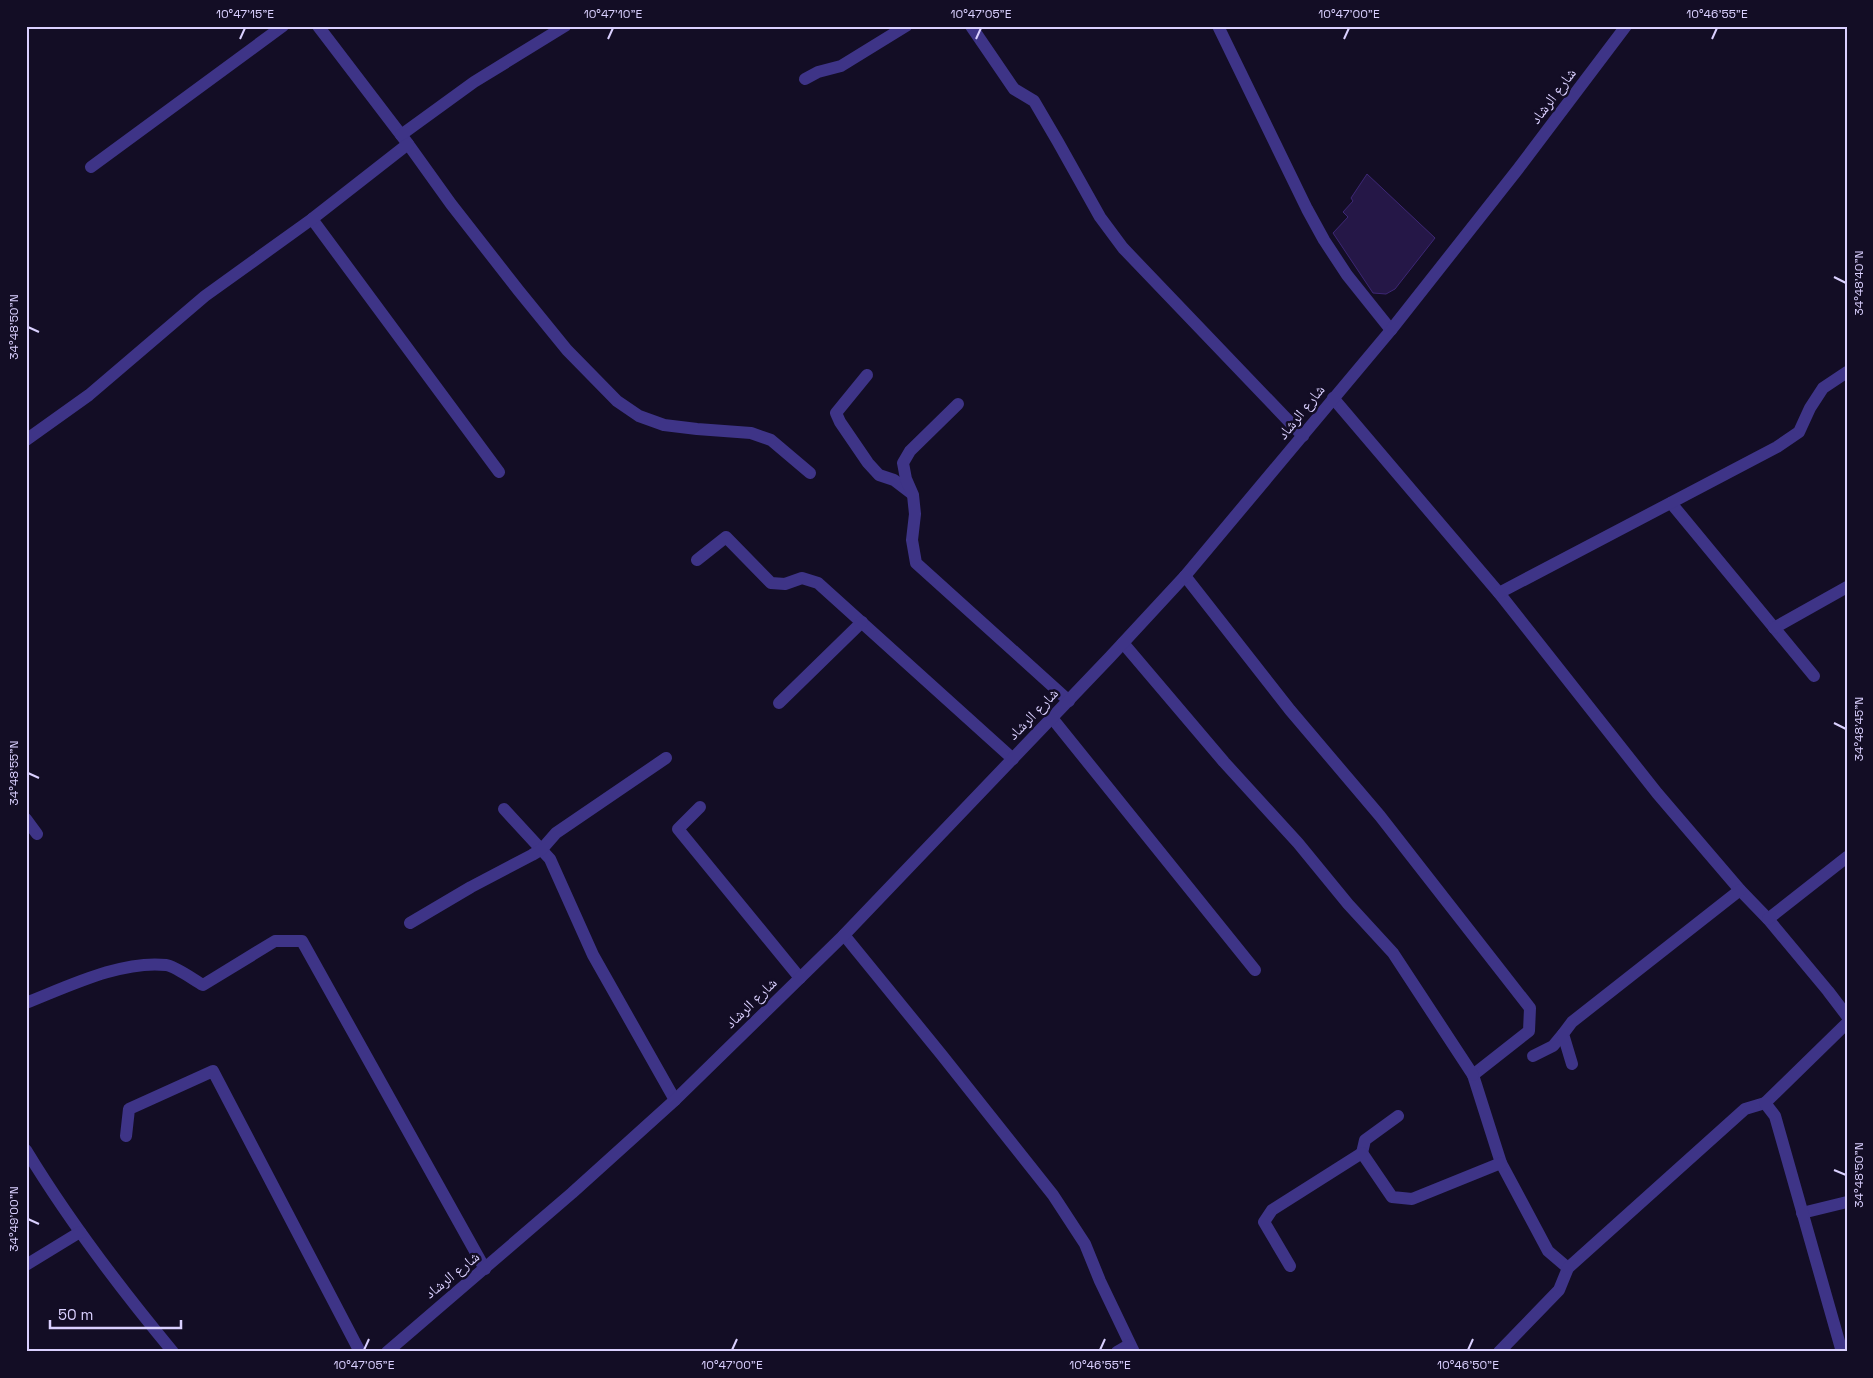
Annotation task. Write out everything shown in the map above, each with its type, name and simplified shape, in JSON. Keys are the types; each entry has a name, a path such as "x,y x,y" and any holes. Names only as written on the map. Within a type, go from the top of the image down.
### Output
{"street":[{"path":"91,167 283,26"},
{"path":"318,26 451,204 531,306 567,350 617,401 639,416 664,424 696,429 751,433 771,440 810,474"},
{"path":"26,440 89,395 205,296 312,219 474,82 565,26"},
{"path":"805,79 818,72 841,66 906,26"},
{"path":"971,26 1014,89 1034,101 1100,217 1123,248 1303,436"},
{"path":"1218,26 1324,240 1347,274 1390,330"},
{"name":"شارع الرشاد","path":"387,1352 485,1269 675,1100 844,935 1123,643 1185,576 1390,330 1518,169 1626,26"},
{"path":"312,219 499,472"},
{"path":"1499,593 1777,447 1798,432 1823,388 1847,372"},
{"path":"867,375 836,413 868,463 879,475 894,480 912,495"},
{"path":"1333,398 1499,593 1657,793 1768,920 1847,1016"},
{"path":"958,404 910,451 902,463 912,495 915,514 912,540 916,563 1069,700"},
{"path":"1671,503 1814,676"},
{"path":"697,560 726,537 771,583 785,584 802,578 818,582 1013,759"},
{"path":"1185,576 1290,710 1380,816 1530,1008 1529,1031 1473,1075"},
{"path":"1774,628 1847,587"},
{"path":"779,703 862,622"},
{"path":"1123,643 1224,762 1298,843 1348,904 1393,953 1473,1075 1501,1163 1548,1251 1568,1268"},
{"path":"1052,718 1255,970"},
{"path":"410,922 542,849 556,833 666,758"},
{"path":"700,807 678,829 800,978"},
{"path":"504,808 550,859 593,955 675,1100"},
{"path":"26,819 37,834"},
{"path":"1768,920 1847,857"},
{"path":"1533,1056 1553,1046 1572,1022 1740,890"},
{"path":"844,935 942,1054 1053,1195 1085,1244 1132,1348 1117,1352"},
{"path":"26,1003 103,974 136,966 167,965 203,985 275,941 302,941 485,1269"},
{"path":"1499,1352 1559,1290 1568,1268 1745,1108 1765,1103 1847,1023"},
{"path":"1563,1034 1572,1064"},
{"path":"126,1136 129,1109 213,1071 360,1352"},
{"path":"1765,1103 1774,1116 1838,1350"},
{"path":"1290,1266 1264,1222 1272,1210 1362,1153 1365,1140 1398,1116"},
{"path":"26,1150 80,1232 172,1352"},
{"path":"1362,1153 1392,1197 1412,1199 1501,1163"},
{"path":"1802,1213 1847,1202"},
{"path":"26,1265 80,1232"}],"building":[{"path":"1367,174 1435,238 1395,289 1386,294 1373,293 1333,233 1348,217 1343,212 1353,201 1351,198"}]}
